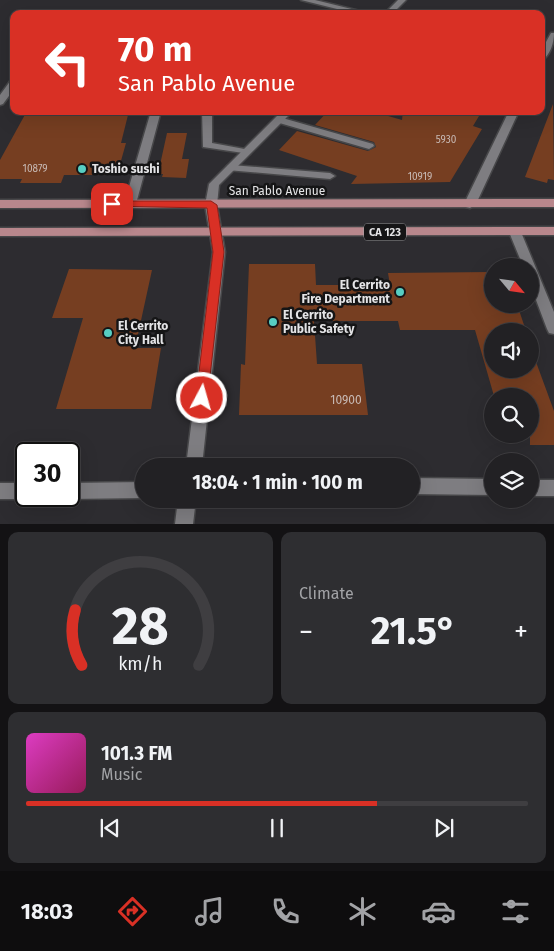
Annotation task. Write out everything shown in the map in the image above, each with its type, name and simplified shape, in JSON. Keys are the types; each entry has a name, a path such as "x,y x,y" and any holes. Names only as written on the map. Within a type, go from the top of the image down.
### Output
{"main road":[{"name":"San Pablo Avenue","path":"0,204 554,203"},
{"name":"CA 123","path":"0,232 554,231"}],"street":[{"path":"305,0 350,10"},
{"path":"392,10 402,0"},
{"path":"545,52 554,35"},
{"path":"0,102 10,88"},
{"path":"130,204 155,115"},
{"path":"207,115 207,145 246,152"},
{"path":"195,458 218,252 211,205 214,184 284,115"},
{"path":"470,204 512,115"},
{"path":"279,120 369,146"},
{"path":"231,168 330,176"},
{"path":"515,232 526,258"},
{"path":"539,290 554,329"},
{"path":"420,486 484,487"},
{"path":"539,488 554,488"},
{"path":"80,490 135,490"},
{"path":"0,491 15,491"},
{"path":"184,524 186,508"}],"building":[{"path":"553,104 554,180 548,179 547,183 525,177"},
{"path":"25,115 128,115 121,143 126,143 117,175 64,175 61,183 20,183 22,179 0,179 0,160"},
{"path":"324,115 385,115 402,120 403,115 480,115 473,126 482,129 450,182 351,184 357,176 279,150 297,131 368,151 376,147 374,142 315,125"},
{"path":"167,133 187,133 182,159 189,159 186,178 162,177 163,174 158,174"},
{"path":"249,264 315,264 316,285 390,285 388,273 484,272 484,313 520,313 523,323 484,323 484,361 475,330 400,330 398,321 314,321 317,364 362,364 368,415 239,415 241,364 245,365"},
{"name":"El Cerrito City Hall","path":"69,269 152,270 135,348 161,348 151,409 56,409 83,318 52,318"},
{"path":"539,370 554,411 554,445 530,445 530,443 539,443 539,388 492,388 489,378 539,378"}],"place":[{"name":"Toshio sushi","path":"82,169"},
{"name":"El Cerrito Fire Department","path":"400,292"},
{"name":"El Cerrito Public Safety","path":"273,322"},
{"name":"El Cerrito City Hall","path":"108,333"}],"route":[{"path":"112,204 211,205 218,252 202,398"}]}
